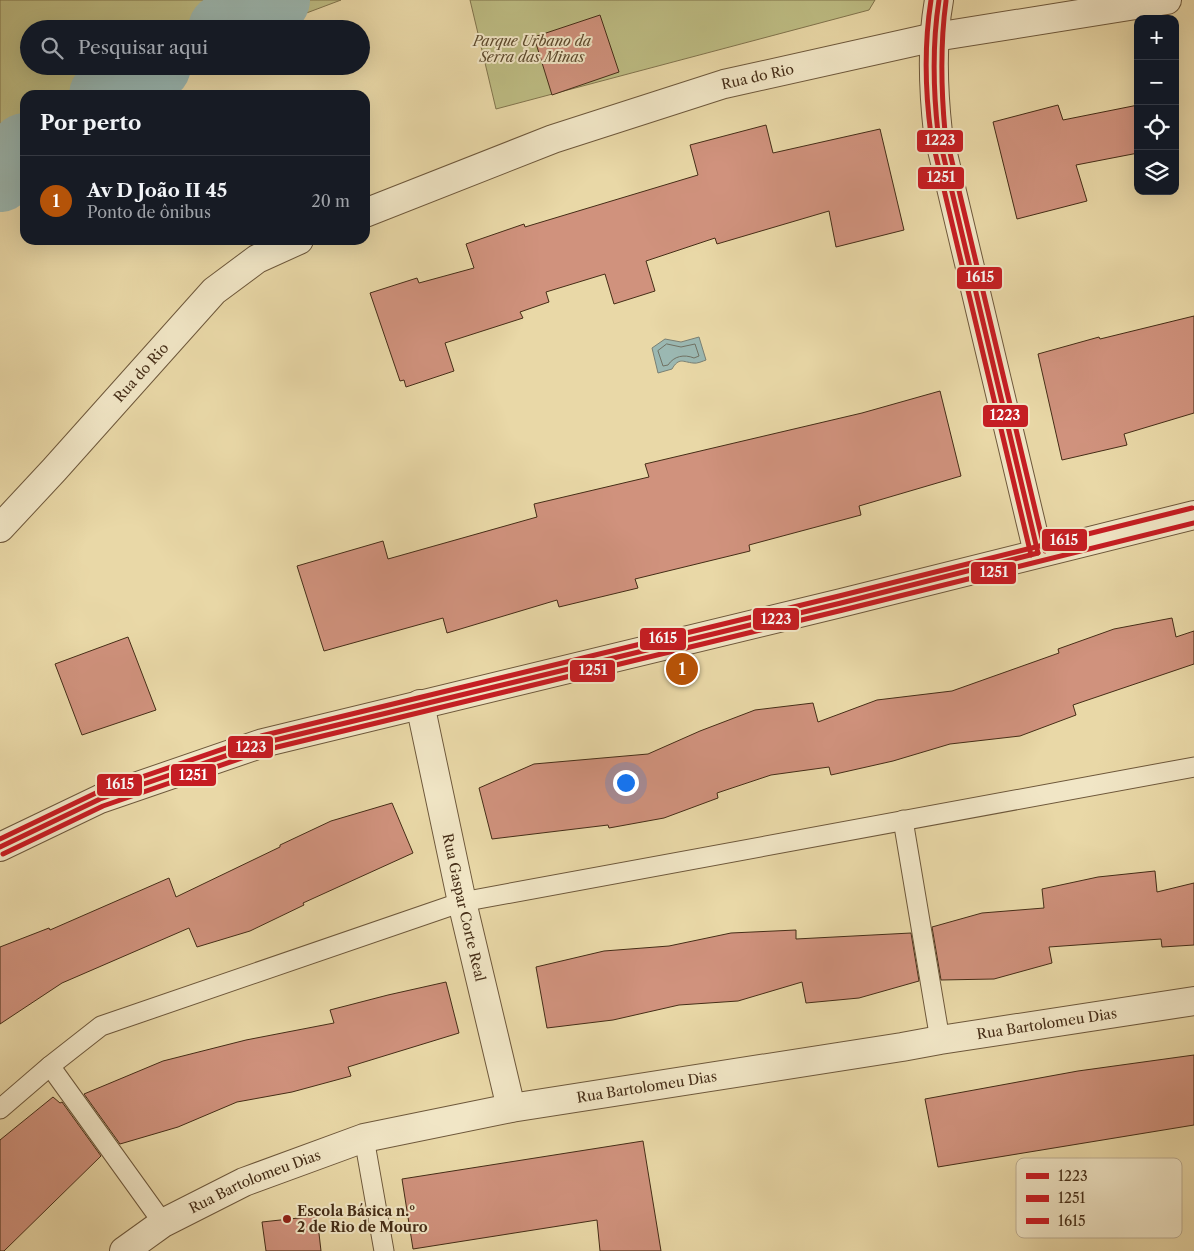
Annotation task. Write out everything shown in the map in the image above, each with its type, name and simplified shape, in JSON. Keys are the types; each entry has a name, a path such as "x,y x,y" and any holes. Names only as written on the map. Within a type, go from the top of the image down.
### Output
{"street":[{"path":"939,0 935,37 934,97 938,133 1038,553"},
{"name":"Rua do Rio","path":"370,211 553,139 724,84 935,37 1167,0"},
{"name":"Rua do Rio","path":"0,528 214,291 256,259 288,245"},
{"path":"0,847 100,799 263,743 841,603 1194,514"},
{"name":"Rua Gaspar Corte Real","path":"420,704 462,902 511,1108"},
{"name":"Rua Bartolomeu Dias","path":"124,1251 163,1223 244,1182 364,1138 511,1108 1194,1002"}],"lane":[{"path":"0,1109 101,1026 462,902 1194,767"},
{"path":"903,820 940,1040"},
{"path":"50,1066 163,1223"},
{"path":"364,1138 384,1251"}],"green space":[{"path":"0,0 341,0 288,20 20,20 20,75 173,75 147,90 20,90 20,177 0,212"},
{"name":"Parque Urbano da Serra das Minas","path":"470,0 875,0 869,10 496,109"}],"water":[{"path":"699,337 706,360 698,363 679,362 672,369 658,373 652,348 665,339 681,342"}],"building":[{"path":"600,15 619,72 552,95 534,37"},
{"path":"1058,105 1063,120 1134,106 1134,154 1076,165 1087,201 1017,219 993,122"},
{"path":"766,125 773,153 880,129 904,230 836,247 829,211 717,244 715,238 646,261 655,291 614,304 605,274 546,292 549,302 520,312 523,318 445,343 454,371 406,387 404,380 400,381 370,293 417,278 419,283 474,268 466,244 524,224 525,227 698,175 690,145"},
{"path":"1194,316 1194,413 1124,434 1127,445 1062,460 1038,354 1099,337 1100,339"},
{"path":"940,391 961,476 859,506 861,515 749,545 750,551 635,579 638,588 559,607 557,600 447,633 443,618 324,651 297,566 383,541 388,559 537,517 534,504 649,477 645,464 862,413"},
{"path":"1172,618 1176,637 1194,631 1194,664 1073,705 1076,715 1020,736 950,744 893,761 831,775 829,767 771,775 717,793 718,798 664,818 609,828 608,825 492,839 479,788 534,764 648,754 755,710 813,703 818,722 877,700 952,691 1059,653 1058,649 1114,629"},
{"path":"128,637 156,710 82,735 55,664"},
{"path":"392,803 413,853 303,903 304,905 250,931 197,947 189,928 62,983 0,1024 0,947 49,928 50,930 169,878 176,897 331,821"},
{"path":"1155,871 1157,892 1194,883 1194,945 1162,947 1161,939 1049,947 1052,963 994,979 941,980 932,927 982,913 1044,908 1042,889 1098,877"},
{"path":"796,930 796,939 911,933 919,981 859,998 806,1003 802,982 738,1001 679,1005 613,1020 547,1028 536,967 604,951 669,946 731,933"},
{"path":"446,982 459,1033 348,1067 351,1076 292,1092 237,1102 178,1127 120,1144 84,1094 163,1061 246,1040 334,1023 330,1010"},
{"path":"1194,1055 1194,1125 938,1167 925,1099 1078,1071"},
{"path":"53,1097 60,1103 62,1102 101,1156 4,1251 0,1251 0,1140"},
{"path":"643,1141 661,1251 600,1251 597,1220 413,1249 402,1179"},
{"path":"317,1216 321,1251 266,1251 262,1222"}],"waterway":[{"path":"239,20 275,0"},
{"path":"113,90 140,75"},
{"path":"0,177 20,154"}],"transit line":[{"name":"1251","path":"931,0 926,68 931,135 1031,555"},
{"name":"1223","path":"939,0 934,66 938,133 1038,553"},
{"name":"1615","path":"946,1 942,66 945,132 1045,551"},
{"name":"1615","path":"0,839 98,792 261,736 839,596 1192,508"},
{"name":"1251","path":"3,854 103,806 265,750 1194,523"},
{"name":"1223","path":"0,847 100,799 263,743 841,603 1038,553"}],"place":[{"name":"Av D João II 45","path":"682,669"},
{"name":"Escola Básica n.º 2 de Rio de Mouro","path":"287,1219"}]}
